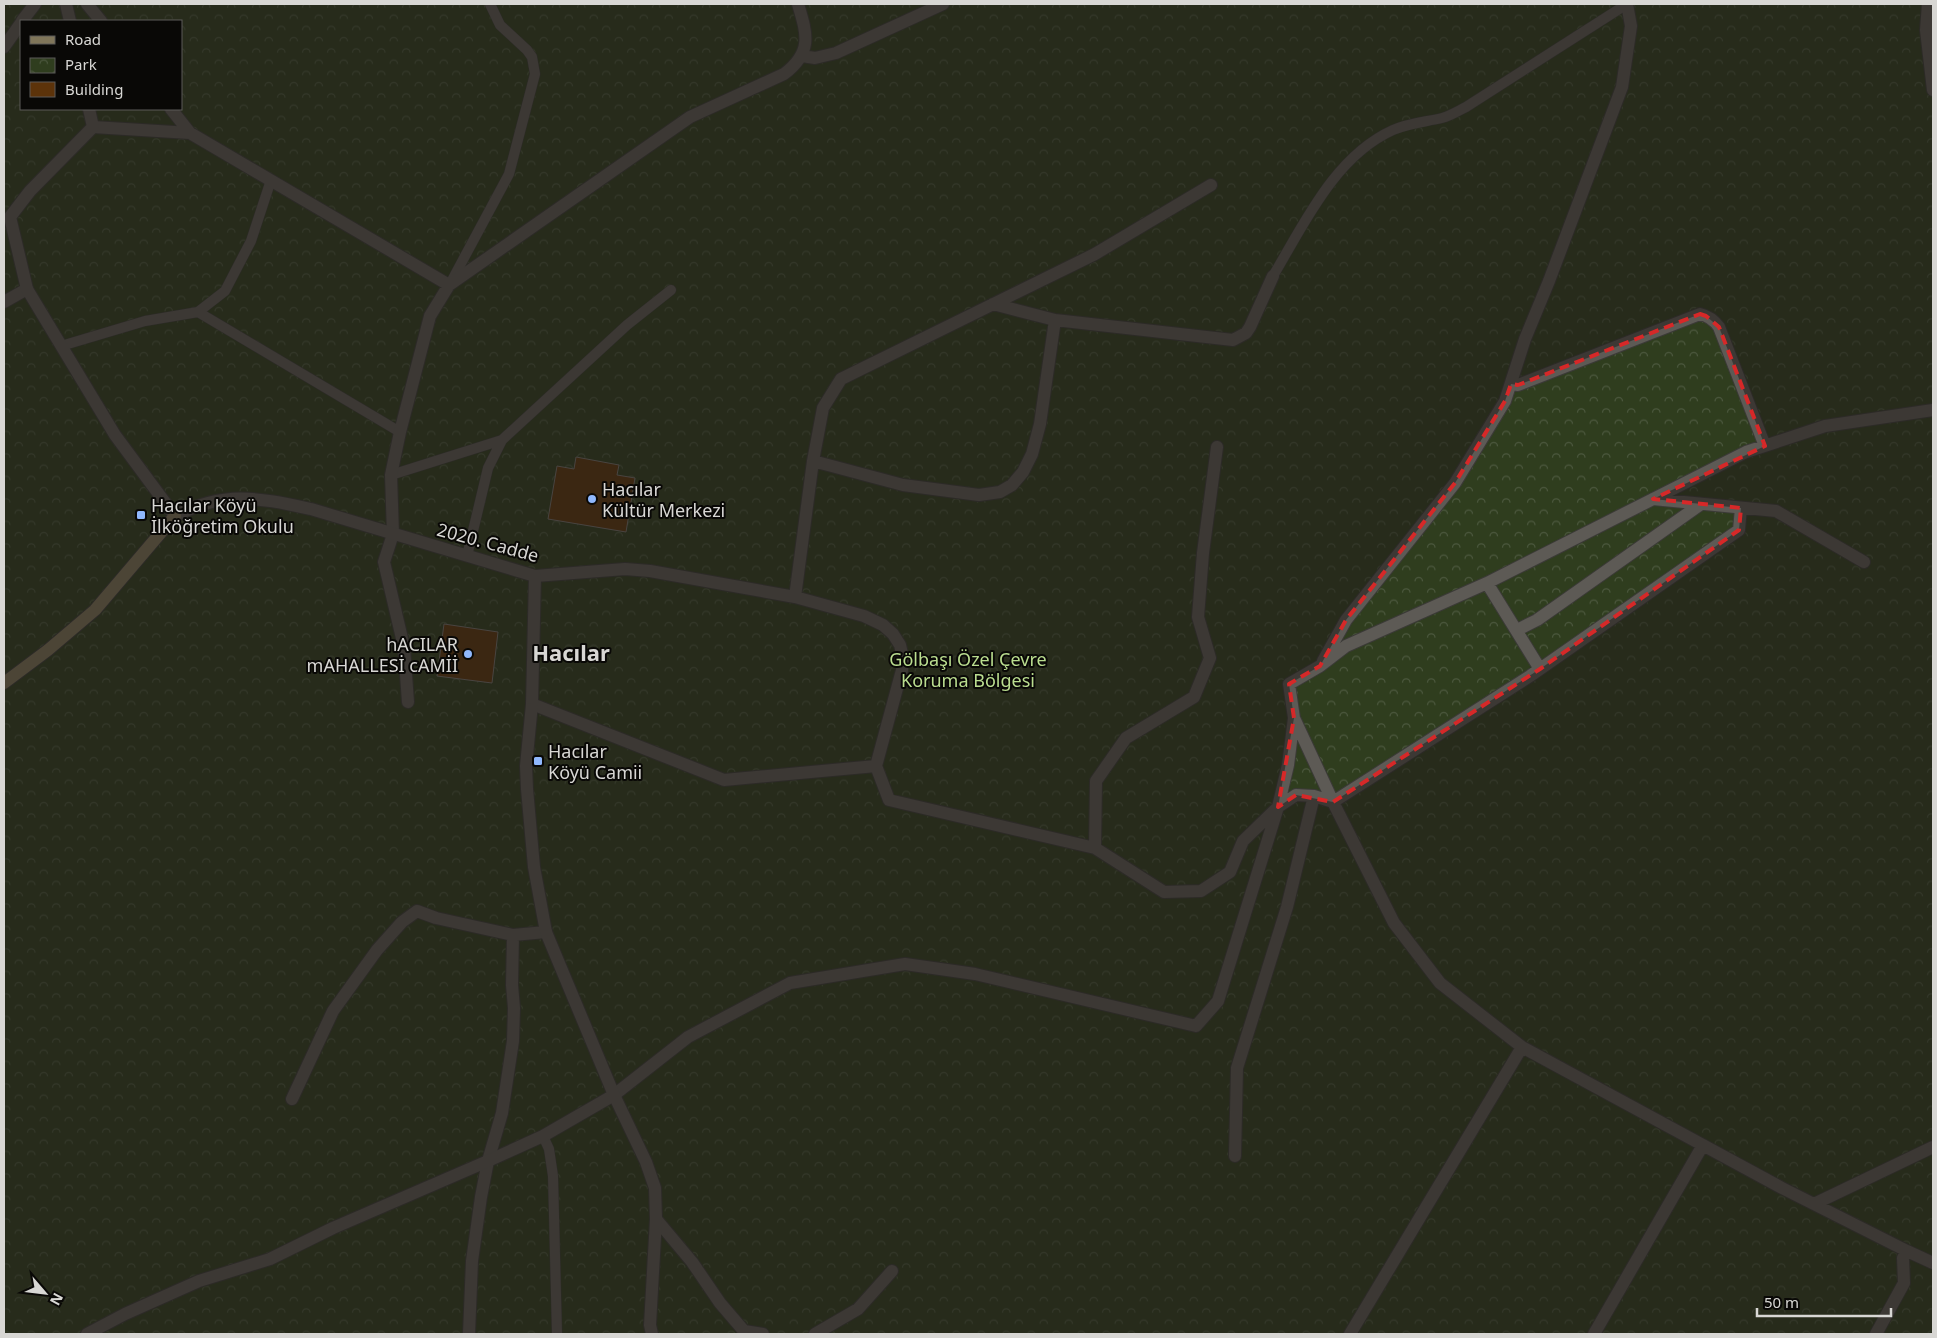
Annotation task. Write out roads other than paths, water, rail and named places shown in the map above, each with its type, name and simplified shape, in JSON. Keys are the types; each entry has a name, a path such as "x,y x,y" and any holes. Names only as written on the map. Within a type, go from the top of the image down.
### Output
{"main road":[{"path":"4,683 48,650 95,610 175,516"}],"street":[{"path":"23,20 35,4"},
{"path":"66,4 70,20"},
{"path":"86,4 100,20"},
{"path":"408,702 404,647 384,562 393,534 391,475 400,432 430,316 449,286 690,117 784,74 794,66 802,56 806,33 798,4"},
{"path":"802,56 815,58 836,53 943,4"},
{"path":"1320,666 1346,620 1455,483 1506,401 1525,339 1549,281 1622,87 1631,26 1627,4"},
{"path":"1928,4 1926,30 1933,90"},
{"path":"4,47 20,25"},
{"path":"89,110 93,127"},
{"path":"172,110 190,133 449,286"},
{"path":"175,516 115,435 26,289 7,214 93,127 190,133"},
{"path":"795,597 813,461 823,408 841,379 1095,254 1211,185"},
{"path":"993,304 1056,320 1232,340 1246,333 1250,327 1273,276"},
{"path":"4,302 26,289"},
{"path":"1511,384 1518,385 1700,314 1712,319 1719,327 1766,446"},
{"path":"813,461 903,485 979,495 1000,492 1012,485 1023,472 1032,454 1040,424 1056,320"},
{"path":"88,1334 125,1314 199,1281 270,1259 333,1228 543,1136 614,1095 688,1037 790,983 904,964 975,974 1196,1026 1218,1001 1278,807 1288,765 1294,718 1289,684 1320,666 1346,646 1487,583 1746,452 1825,426 1933,410"},
{"path":"1095,848 1096,780 1126,738 1194,697 1210,658 1198,617 1203,553 1217,447"},
{"name":"2020. Cadde","path":"175,516 203,504 239,498 256,499 311,509 535,576 625,569 650,571 795,597 864,616 883,625 893,634 900,645 903,658 902,670 876,766"},
{"path":"1653,499 1776,511 1864,562"},
{"path":"1517,630 1537,620 1702,504"},
{"path":"1333,802 1540,669 1739,530 1741,508"},
{"path":"535,576 532,704 526,766 534,867 546,932 614,1095 646,1162 655,1188 656,1219 650,1325 652,1334"},
{"path":"1487,583 1540,669"},
{"path":"532,704 724,780 876,766 889,800 1095,848 1164,892 1201,891 1230,872 1244,841 1278,807 1296,795 1314,796 1333,802"},
{"path":"1294,718 1333,802 1394,923 1440,983 1522,1048 1814,1204 1933,1263"},
{"path":"1235,1156 1237,1068 1287,908 1314,796"},
{"path":"292,1099 333,1010 377,950 402,922 417,912 513,935 546,932"},
{"path":"468,1334 472,1261 481,1197 488,1161 502,1113 513,1041 513,935"},
{"path":"1350,1334 1522,1048"},
{"path":"1594,1334 1703,1145"},
{"path":"1814,1204 1933,1147"},
{"path":"656,1219 692,1262 720,1302 744,1331 763,1334"},
{"path":"1876,1334 1904,1283 1903,1258 1906,1251"},
{"path":"815,1334 858,1309 892,1271"}],"lane":[{"path":"449,286 509,174 535,74 532,57 500,25 490,4"},
{"path":"1273,276 1335,176 1370,144 1395,129 1444,118 1466,107 1627,4"},
{"path":"61,346 145,321 198,312 225,291 251,241 270,180"},
{"path":"467,556 488,468 502,440 627,325 671,290"},
{"path":"198,312 400,432"},
{"path":"391,475 502,440"},
{"path":"543,1136 549,1149 553,1176 557,1334"}],"place":[{"name":"Hacılar Kültür Merkezi","path":"592,499"},
{"name":"Hacılar Köyü İlköğretim Okulu","path":"141,515"},
{"name":"hACILAR mAHALLESİ cAMİİ","path":"468,654"},
{"name":"Hacılar Köyü Camii","path":"538,761"}],"district":[{"name":"Hacılar","path":"571,652"}],"park label":[{"name":"Gölbaşı Özel Çevre Koruma Bölgesi","path":"968,670"}]}
